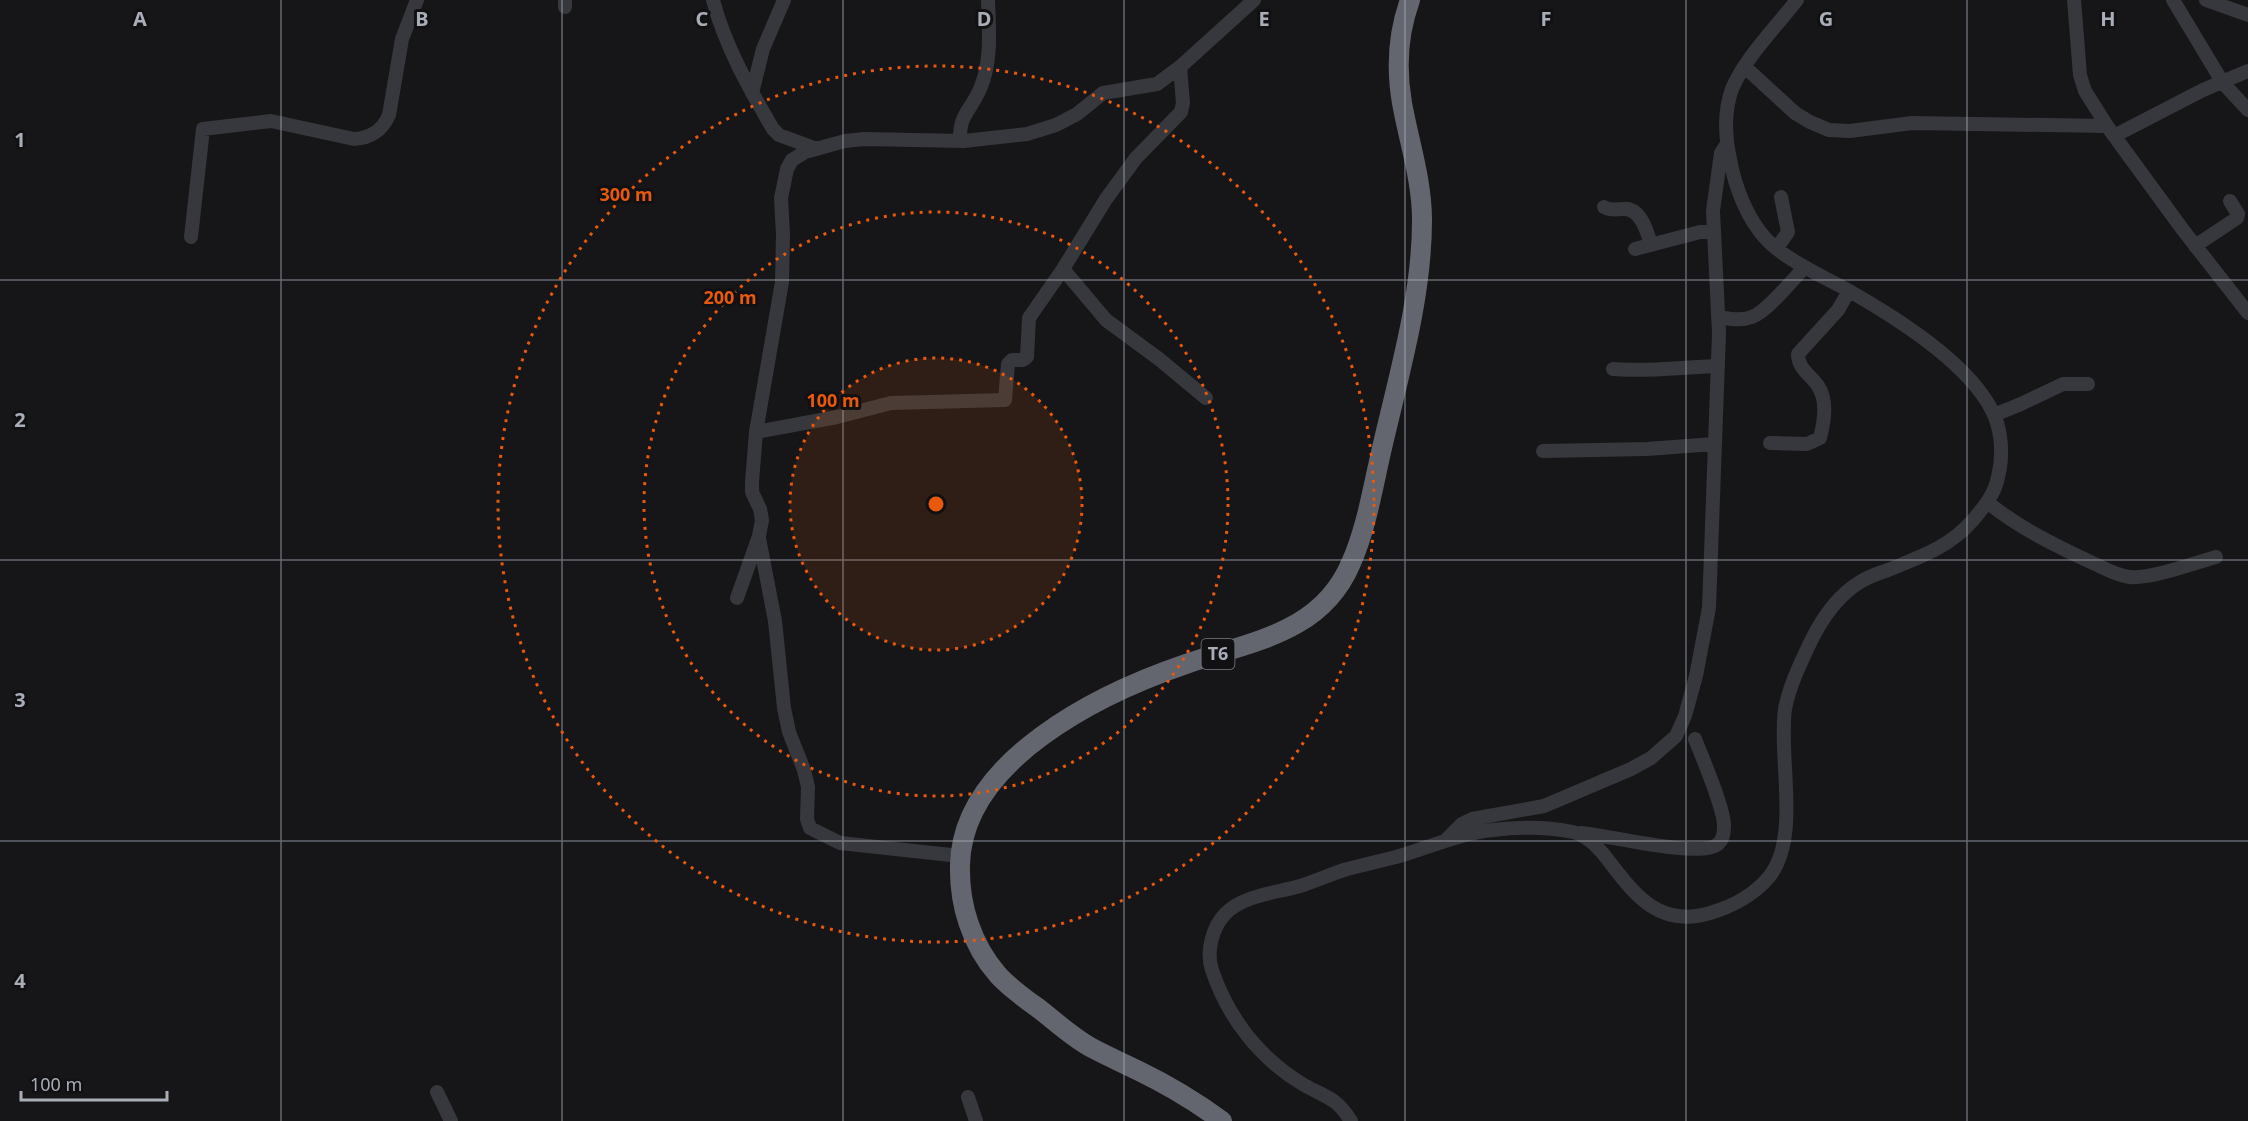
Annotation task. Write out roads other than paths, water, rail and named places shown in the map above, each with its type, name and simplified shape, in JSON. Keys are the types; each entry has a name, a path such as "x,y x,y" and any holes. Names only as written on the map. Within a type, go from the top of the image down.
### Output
{"highway":[{"name":"T6","path":"1222,1121 1189,1098 1089,1047 998,975 982,953 970,929 962,903 959,880 964,831 989,783 1013,758 1041,737 1087,708 1138,683 1185,664 1275,636 1301,623 1326,604 1343,581 1353,559 1365,520 1414,304 1420,252 1422,220 1419,188 1398,77 1400,33 1410,0"}],"street":[{"path":"191,237 203,129 271,122 354,139 366,138 377,132 389,115 402,39 417,0"},
{"path":"713,0 735,61 776,133 817,149"},
{"path":"752,93 763,49 784,0"},
{"path":"960,141 962,120 980,89 986,64 989,42 988,0"},
{"path":"737,598 759,536 762,520 752,482 756,432 782,282 781,198 787,169 796,156 845,141 864,139 960,141 1027,134 1046,128 1077,114 1103,93 1157,84 1180,67 1254,0"},
{"path":"1579,832 1597,845 1629,886 1646,903 1670,916 1700,916 1716,911 1734,904 1759,888 1775,869 1781,856 1785,820 1786,708 1793,681 1817,630 1826,615 1844,594 1863,580 1930,553 1947,544 1965,529 1992,495 1998,477 2001,457 1999,430 1994,415 1985,399 1962,372 1892,317 1805,267 1767,240 1755,225 1736,186 1727,144 1726,113 1730,96 1738,77 1797,0"},
{"path":"2074,0 2080,75 2085,91 2110,131 2195,246 2248,312"},
{"path":"2173,0 2223,83 2248,110"},
{"path":"2206,0 2248,15"},
{"path":"756,432 837,417 891,403 1003,401 1006,398 1008,364 1012,360 1023,360 1027,357 1029,318 1063,269 1091,221 1136,158 1181,112 1183,103 1180,67"},
{"path":"1745,67 1794,113 1829,130 1850,131 1912,123 2110,131 2248,72"},
{"path":"1445,841 1462,824 1472,819 1544,806 1631,769 1651,758 1676,736 1685,716 1696,676 1708,608 1718,366 1715,195 1721,153 1727,144"},
{"path":"1777,248 1788,232 1781,197"},
{"path":"2195,246 2237,218 2238,214 2230,201"},
{"path":"1604,207 1608,210 1630,208 1635,211 1646,229 1651,244"},
{"path":"1635,249 1700,232 1714,232"},
{"path":"1718,317 1734,320 1753,317 1780,294 1805,267"},
{"path":"1063,269 1106,320 1159,359 1206,399"},
{"path":"1770,443 1807,444 1820,438 1824,425 1823,399 1817,384 1800,366 1798,354 1838,310 1849,291"},
{"path":"1613,369 1659,371 1675,367 1718,366"},
{"path":"1994,415 2063,384 2088,384"},
{"path":"1543,452 1647,449 1714,444"},
{"path":"1987,502 2044,539 2113,572 2129,577 2142,577 2216,557"},
{"path":"759,536 775,621 784,708 789,732 808,787 807,819 810,828 840,843 960,856"},
{"path":"1351,1121 1335,1100 1303,1084 1273,1063 1232,1017 1209,962 1214,930 1224,915 1248,900 1488,830 1525,828 1579,832 1692,850 1718,844 1723,837 1724,821 1695,739"},
{"path":"437,1092 451,1121"},
{"path":"968,1097 976,1121"}]}
